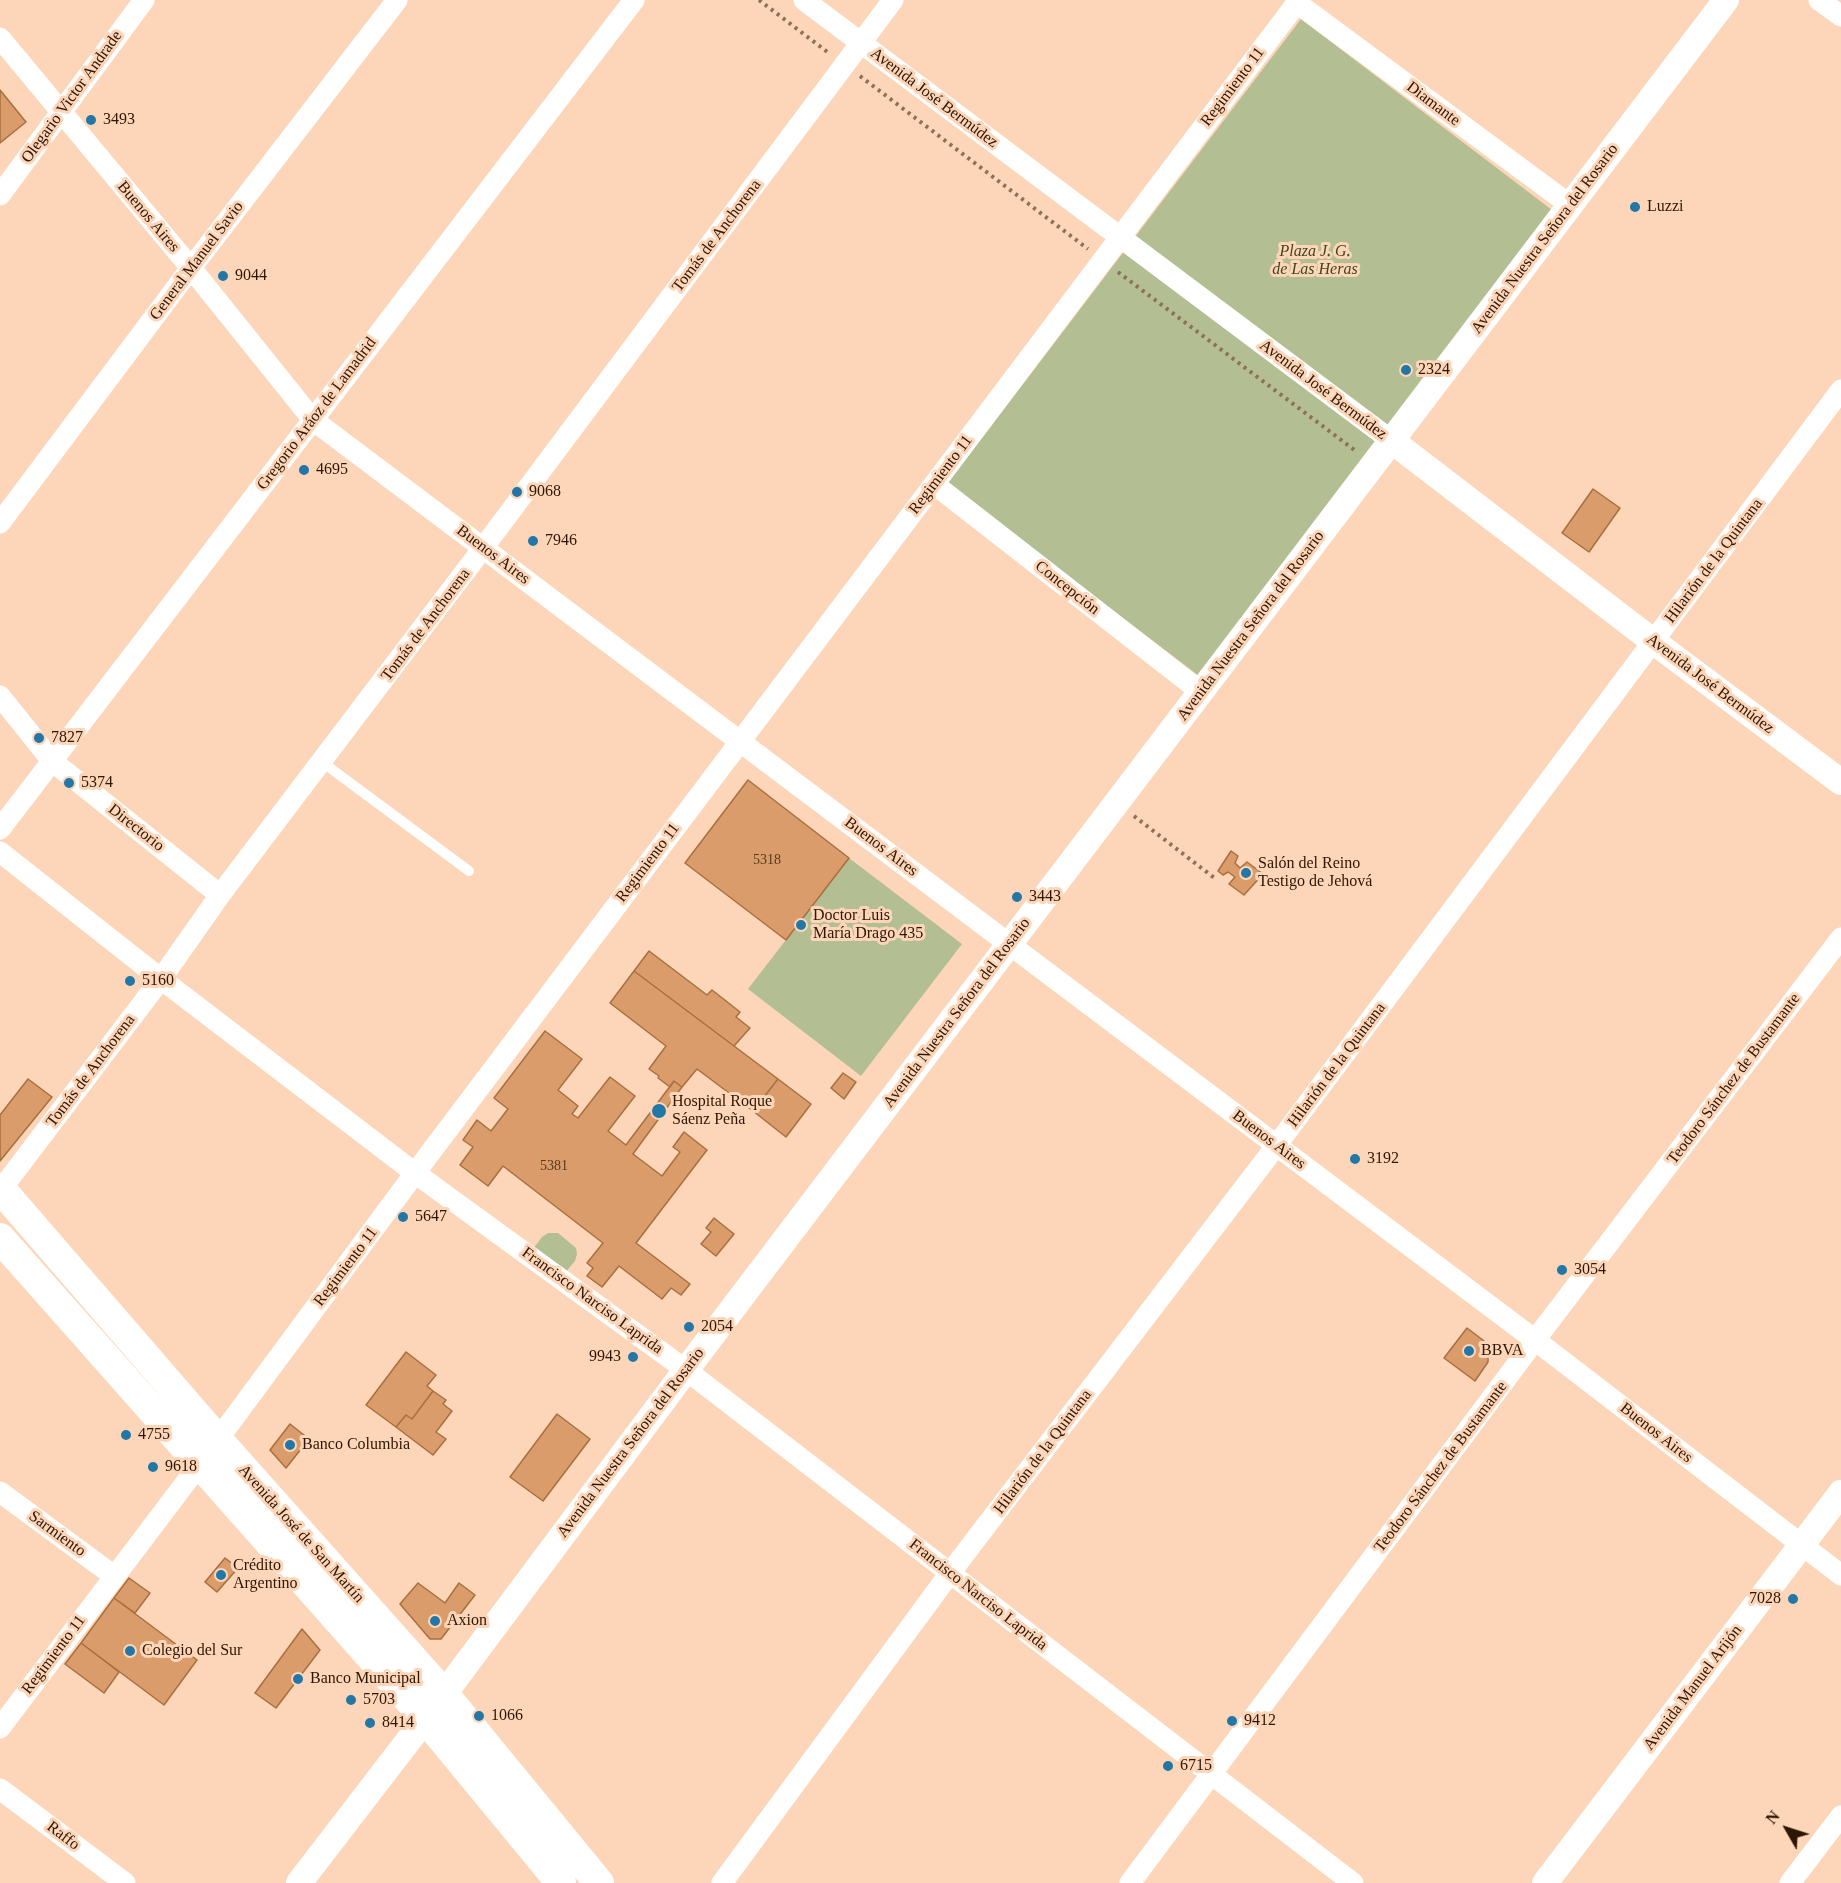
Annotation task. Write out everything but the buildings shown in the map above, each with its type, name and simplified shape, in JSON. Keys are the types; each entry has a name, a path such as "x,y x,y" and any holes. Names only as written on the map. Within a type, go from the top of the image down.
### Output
{"main road":[{"name":"Avenida José de San Martín","path":"0,1189 218,1440 444,1694 599,1883"},
{"name":"Avenida José de San Martín","path":"0,1238 425,1718 561,1883"}],"street":[{"name":"Olegario Victor Andrade","path":"0,195 144,0"},
{"name":"General Manuel Savio","path":"0,523 191,268 397,0"},
{"name":"Gregorio Aráoz de Lamadrid","path":"0,829 634,0"},
{"name":"Avenida José Bermúdez","path":"804,0 1392,441 1841,782"},
{"name":"Tomás de Anchorena","path":"0,1189 161,979 220,895 893,0"},
{"name":"Avenida Nuestra Señora del Rosario","path":"299,1883 1726,0"},
{"path":"1819,0 1841,16"},
{"name":"Diamante","path":"1298,2 1570,206"},
{"name":"Regimiento 11","path":"0,1728 218,1440 415,1173 1298,2"},
{"name":"Buenos Aires","path":"0,38 191,268 313,420 1010,944 1841,1575"},
{"name":"Hilarión de la Quintana","path":"722,1883 950,1573 1276,1146 1841,390"},
{"name":"Concepción","path":"934,484 1201,692"},
{"path":"0,696 52,761"},
{"name":"Directorio","path":"52,761 220,895"},
{"name":"Francisco Narciso Laprida","path":"0,852 161,979 415,1173 687,1370 1353,1883"},
{"name":"Teodoro Sánchez de Bustamante","path":"1130,1883 1535,1341 1841,938"},
{"name":"Sarmiento","path":"0,1492 114,1576"},
{"name":"Avenida Manuel Arijón","path":"1545,1883 1841,1493"},
{"name":"Raffo","path":"0,1789 125,1883"},
{"path":"1790,1883 1841,1816"}],"lane":[{"path":"322,762 469,871"}],"path":[{"path":"759,0 1374,465"},
{"path":"1117,802 1217,880"}],"green space":[{"name":"Plaza J. G. de Las Heras","path":"1301,19 1552,210 1198,675 947,484"},
{"path":"849,858 962,944 861,1076 748,989"},
{"path":"548,1233 558,1233 576,1248 575,1261 564,1274 532,1250"}],"place":[{"name":"3493","path":"91,120"},
{"name":"Luzzi","path":"1635,207"},
{"name":"9044","path":"223,276"},
{"name":"2324","path":"1406,370"},
{"name":"4695","path":"304,470"},
{"name":"9068","path":"517,492"},
{"name":"7946","path":"533,541"},
{"name":"7827","path":"39,738"},
{"name":"5374","path":"69,783"},
{"name":"Salón del Reino Testigo de Jehová","path":"1246,873"},
{"name":"3443","path":"1017,897"},
{"name":"Doctor Luis María Drago 435","path":"801,925"},
{"name":"5160","path":"130,981"},
{"name":"Hospital Roque Sáenz Peña","path":"659,1111"},
{"name":"3192","path":"1355,1159"},
{"name":"5647","path":"403,1217"},
{"name":"3054","path":"1562,1270"},
{"name":"2054","path":"689,1327"},
{"name":"BBVA","path":"1469,1351"},
{"name":"9943","path":"633,1357"},
{"name":"4755","path":"126,1435"},
{"name":"Banco Columbia","path":"290,1445"},
{"name":"9618","path":"153,1467"},
{"name":"Crédito Argentino","path":"221,1575"},
{"name":"7028","path":"1793,1599"},
{"name":"Axion","path":"435,1621"},
{"name":"Colegio del Sur","path":"130,1651"},
{"name":"Banco Municipal","path":"298,1679"},
{"name":"5703","path":"351,1700"},
{"name":"1066","path":"479,1716"},
{"name":"9412","path":"1232,1721"},
{"name":"8414","path":"370,1723"},
{"name":"6715","path":"1168,1766"}]}
